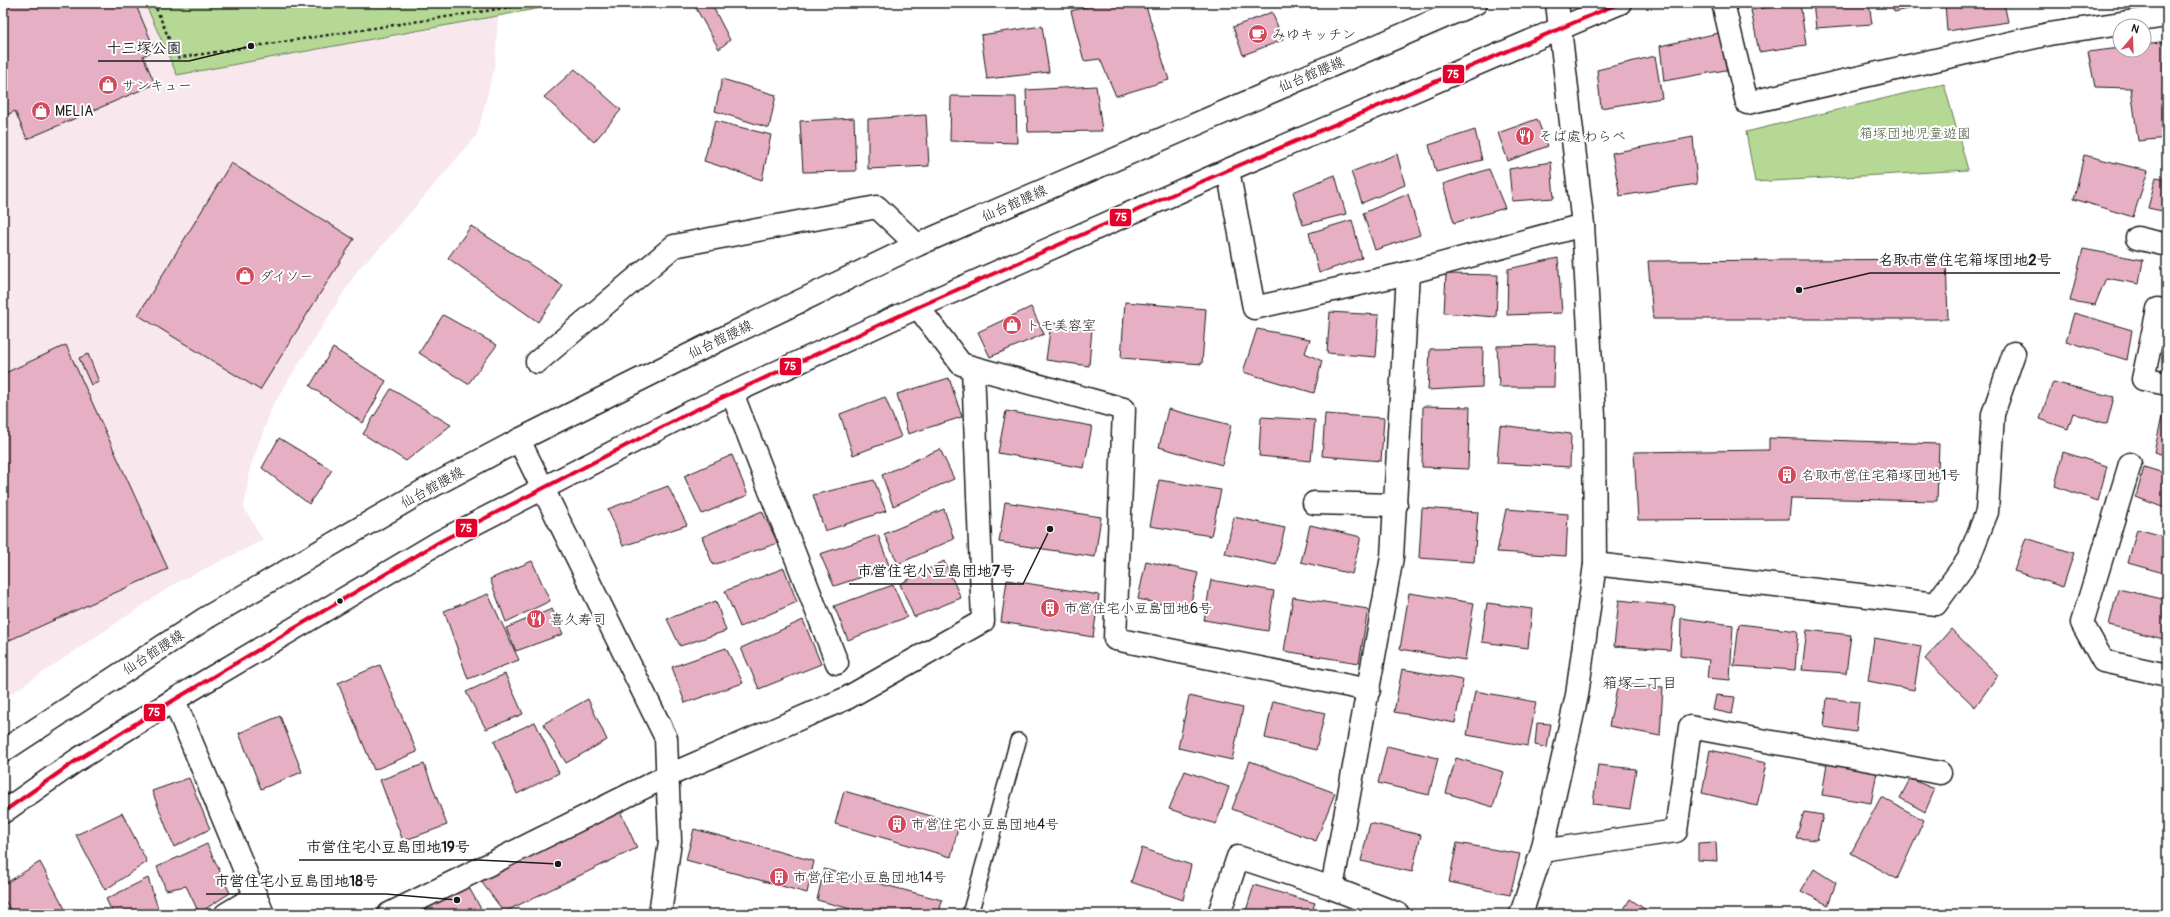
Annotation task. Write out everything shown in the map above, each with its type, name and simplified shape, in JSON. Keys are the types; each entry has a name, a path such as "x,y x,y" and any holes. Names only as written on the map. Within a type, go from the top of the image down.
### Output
{"street":[{"name":"仙台館腰線","path":"3,751 206,618 425,490 519,440 719,340 917,246 1476,3"},
{"path":"1521,914 1542,851 1577,695 1595,564 1594,416 1583,225 1558,3"},
{"path":"3,812 77,760 174,700 441,541 543,487 732,393 918,307 1228,170 1620,3"},
{"path":"1723,3 1747,103 2049,34 2167,16"},
{"path":"1228,170 1254,308 1408,273 1583,225"},
{"path":"537,362 674,246 877,207 917,246"},
{"path":"2137,238 2167,245"},
{"path":"1332,888 1392,557 1408,273"},
{"path":"918,307 961,364 1124,409 1115,639 1369,690"},
{"path":"2158,309 2143,378 2167,384"},
{"path":"1595,564 1936,604 1968,560 1987,512 1993,414 2014,353"},
{"path":"389,914 667,776 846,698 983,621 973,368"},
{"path":"732,393 837,663"},
{"path":"519,440 666,738 670,841 660,914"},
{"path":"2130,464 2082,623 2103,661 2167,675"},
{"path":"1314,503 1396,505"},
{"path":"174,700 260,905 226,914"},
{"path":"1542,851 1676,831 1690,727 1940,773"},
{"path":"1219,914 1238,857 1332,888 1398,914"}],"lane":[{"path":"970,914 1018,741"}],"path":[{"path":"154,3 177,58 538,3"}],"shaded area":[{"path":"3,3 145,3 178,75 498,17 495,65 477,135 379,249 359,268 273,405 250,468 244,508 263,540 176,583 3,699"}],"green space":[{"path":"145,3 568,3 177,75"},
{"name":"箱塚団地児童遊園","path":"1944,84 1968,170 1755,182 1746,132"}],"building":[{"path":"3,3 135,3 155,50 143,56 155,84 27,139 15,111 3,117"},
{"path":"693,3 711,3 730,40 719,49"},
{"path":"1102,3 1145,3 1169,80 1116,96 1100,59 1084,61 1071,11"},
{"path":"1800,3 1806,45 1759,52 1751,10"},
{"path":"1813,3 1869,3 1872,24 1816,28"},
{"path":"1892,3 1933,3 1933,4 1894,12"},
{"path":"1945,3 2004,3 2008,22 1947,31"},
{"path":"1272,12 1283,40 1243,55 1233,27"},
{"path":"1042,26 1049,72 987,79 981,35"},
{"path":"1723,32 1731,69 1664,81 1660,46"},
{"path":"2167,41 2167,138 2138,141 2131,88 2095,87 2088,52 2112,49 2112,58 2152,58 2152,43"},
{"path":"1655,56 1662,98 1601,108 1597,70"},
{"path":"575,69 621,110 594,142 544,97"},
{"path":"722,79 776,95 769,128 715,111"},
{"path":"1096,86 1102,131 1028,132 1026,90"},
{"path":"951,96 1016,97 1017,143 950,141"},
{"path":"926,115 929,166 868,169 868,119"},
{"path":"854,118 856,171 803,172 800,121"},
{"path":"1537,119 1548,146 1508,161 1498,133"},
{"path":"715,121 771,135 762,180 704,161"},
{"path":"1475,130 1482,160 1436,172 1429,145"},
{"path":"1693,137 1697,184 1620,196 1612,153"},
{"path":"1397,154 1405,185 1362,203 1351,172"},
{"path":"2084,155 2148,171 2133,217 2074,199"},
{"path":"1551,162 1554,198 1512,201 1509,169"},
{"path":"231,163 354,239 260,390 138,315"},
{"path":"1489,169 1505,208 1454,223 1443,184"},
{"path":"1335,175 1346,214 1303,225 1293,192"},
{"path":"2156,177 2167,179 2167,212 2148,208"},
{"path":"1408,194 1420,235 1375,250 1363,213"},
{"path":"1352,220 1362,258 1319,273 1309,233"},
{"path":"471,226 563,286 538,322 448,258"},
{"path":"2083,249 2143,260 2139,284 2106,278 2095,305 2070,301"},
{"path":"1558,258 1562,313 1507,315 1508,269"},
{"path":"1946,259 1948,319 1653,319 1648,261"},
{"path":"2167,266 2167,287 2163,286"},
{"path":"1446,274 1498,275 1496,317 1444,313"},
{"path":"1125,302 1206,309 1202,364 1121,358"},
{"path":"1031,307 1044,334 990,357 978,332"},
{"path":"1330,312 1379,315 1376,357 1327,353"},
{"path":"2074,313 2132,330 2127,360 2066,341"},
{"path":"443,315 497,345 468,384 419,353"},
{"path":"1051,323 1092,328 1089,366 1046,360"},
{"path":"1257,329 1310,339 1305,353 1322,361 1314,393 1243,372"},
{"path":"66,345 168,569 3,643 3,374"},
{"path":"1555,345 1554,387 1499,387 1497,346"},
{"path":"333,348 386,381 363,423 310,386"},
{"path":"1483,348 1482,387 1428,390 1430,349"},
{"path":"88,354 99,382 91,385 79,358"},
{"path":"949,378 962,417 908,434 897,394"},
{"path":"2053,382 2114,397 2107,424 2073,413 2068,429 2040,419"},
{"path":"391,389 451,425 406,461 363,434"},
{"path":"885,397 901,437 853,455 840,414"},
{"path":"1423,406 1470,407 1468,469 1422,467"},
{"path":"2164,408 2167,408 2167,456 2154,452"},
{"path":"1168,409 1231,425 1222,465 1159,447"},
{"path":"1006,411 1092,426 1084,468 998,453"},
{"path":"1325,414 1384,418 1381,461 1322,456"},
{"path":"1261,417 1315,420 1311,461 1259,456"},
{"path":"1500,425 1571,434 1570,467 1497,463"},
{"path":"279,438 332,470 309,504 262,468"},
{"name":"名取市営住宅箱塚団地1号","path":"1769,438 1939,444 1937,501 1791,498 1789,519 1638,520 1634,452 1769,450"},
{"path":"940,449 954,479 893,506 882,475"},
{"path":"2063,452 2107,466 2098,501 2055,486"},
{"path":"732,455 748,495 702,514 684,476"},
{"path":"2144,467 2167,474 2167,509 2136,497"},
{"path":"874,480 886,511 825,531 813,495"},
{"path":"1159,480 1221,490 1211,536 1150,526"},
{"path":"668,486 687,525 623,546 608,509"},
{"path":"1005,502 1101,517 1095,557 999,542"},
{"path":"1422,508 1478,512 1474,562 1419,558"},
{"path":"944,509 954,539 898,564 884,534"},
{"path":"1506,509 1568,514 1566,556 1497,552"},
{"path":"762,511 778,543 713,565 702,537"},
{"path":"1234,517 1285,528 1276,565 1225,554"},
{"path":"1310,525 1361,537 1352,574 1301,562"},
{"path":"2137,529 2167,537 2167,574 2128,563"},
{"path":"878,535 890,568 834,586 820,554"},
{"path":"2026,538 2074,553 2063,587 2014,571"},
{"path":"532,561 550,601 506,622 490,579"},
{"path":"944,561 961,598 914,617 900,584"},
{"path":"1146,561 1198,573 1189,610 1138,599"},
{"path":"784,568 797,602 740,627 725,591"},
{"name":"市営住宅小豆島団地6号","path":"1007,580 1099,595 1093,637 1001,622"},
{"path":"1211,580 1274,591 1268,631 1204,620"},
{"path":"893,585 907,617 848,640 834,606"},
{"path":"2118,589 2167,600 2167,640 2109,625"},
{"path":"1409,593 1474,603 1465,660 1400,649"},
{"path":"488,594 519,660 468,679 444,611"},
{"path":"1293,597 1368,609 1359,663 1284,651"},
{"path":"1619,600 1675,606 1670,650 1614,646"},
{"path":"716,601 726,631 680,646 667,619"},
{"path":"1487,603 1532,609 1528,648 1482,642"},
{"path":"552,609 563,634 516,651 506,628"},
{"path":"1681,618 1733,625 1730,680 1707,678 1709,660 1680,656"},
{"path":"803,620 821,664 759,689 741,648"},
{"path":"1739,624 1798,631 1795,670 1734,666"},
{"path":"1951,629 1998,675 1975,707 1925,659"},
{"path":"1807,630 1851,635 1846,673 1802,670"},
{"path":"1874,638 1921,646 1914,690 1868,681"},
{"path":"726,648 743,683 685,703 672,667"},
{"path":"380,665 417,752 374,770 338,683"},
{"path":"1402,669 1463,680 1455,723 1394,712"},
{"path":"505,674 523,714 486,729 466,692"},
{"path":"1618,684 1663,687 1660,736 1609,726"},
{"path":"1475,691 1536,702 1528,746 1467,735"},
{"path":"1716,695 1735,697 1732,714 1713,710"},
{"path":"1189,696 1243,708 1232,760 1178,748"},
{"path":"1827,698 1859,702 1856,732 1824,727"},
{"path":"588,699 607,740 566,763 543,724"},
{"path":"1273,701 1325,713 1316,750 1265,738"},
{"path":"280,716 302,772 261,789 239,733"},
{"path":"535,722 559,773 517,794 494,741"},
{"path":"1537,723 1551,724 1547,748 1535,745"},
{"path":"1387,746 1438,758 1429,795 1378,783"},
{"path":"1710,750 1766,763 1757,806 1702,793"},
{"path":"1456,758 1504,772 1493,807 1446,793"},
{"path":"1250,761 1335,793 1316,841 1232,809"},
{"path":"1827,763 1877,772 1871,803 1822,795"},
{"path":"424,764 447,825 403,841 380,780"},
{"path":"1598,765 1636,769 1630,809 1593,804"},
{"path":"1185,771 1229,787 1216,824 1169,809"},
{"path":"189,778 210,829 174,847 152,791"},
{"path":"1910,779 1935,789 1925,812 1900,798"},
{"name":"市営住宅小豆島団地4号","path":"844,791 959,824 951,857 835,824"},
{"path":"1881,797 1924,820 1897,879 1851,853"},
{"path":"620,811 637,848 504,912 480,880"},
{"path":"1804,812 1823,815 1817,840 1796,838"},
{"path":"122,813 147,862 105,890 76,835"},
{"path":"1370,823 1421,835 1412,872 1361,861"},
{"name":"市営住宅小豆島団地14号","path":"694,829 814,861 807,893 686,860"},
{"path":"1716,842 1717,861 1698,860 1698,843"},
{"path":"1457,843 1520,854 1510,895 1449,882"},
{"path":"207,844 230,893 199,913 186,886 166,890 157,867"},
{"path":"1142,848 1191,865 1183,900 1131,882"},
{"path":"40,862 65,909 56,914 13,914 3,898 3,885"},
{"path":"824,869 942,900 939,914 869,914 817,900"},
{"path":"1814,869 1836,883 1828,905 1801,891"},
{"path":"148,878 160,914 113,914 106,899"},
{"path":"1254,885 1315,903 1311,914 1245,914"},
{"path":"468,886 484,914 410,914"},
{"path":"1630,899 1652,914 1621,914"}],"transit line":[{"name":"75","path":"3,812 77,760 174,700 441,541 691,412 918,307 1228,170 1620,3"}],"place":[{"name":"みゆキッチン","path":"1258,34"},
{"name":"十三塚公園","path":"251,46"},
{"name":"サンキュー","path":"108,85"},
{"name":"MELIA","path":"41,111"},
{"name":"そば處 わらべ","path":"1525,136"},
{"name":"ダイソー","path":"245,276"},
{"name":"名取市営住宅箱塚団地2号","path":"1799,290"},
{"name":"トモ美容室","path":"1012,325"},
{"name":"名取市営住宅箱塚団地1号","path":"1787,475"},
{"name":"市営住宅小豆島団地7号","path":"1050,529"},
{"name":"市営住宅小豆島団地6号","path":"1050,608"},
{"name":"喜久寿司","path":"536,619"},
{"name":"市営住宅小豆島団地4号","path":"897,824"},
{"name":"市営住宅小豆島団地19号","path":"558,864"},
{"name":"市営住宅小豆島団地14号","path":"779,877"},
{"name":"市営住宅小豆島団地18号","path":"457,900"}],"district":[{"name":"箱塚二丁目","path":"1640,683"}]}
